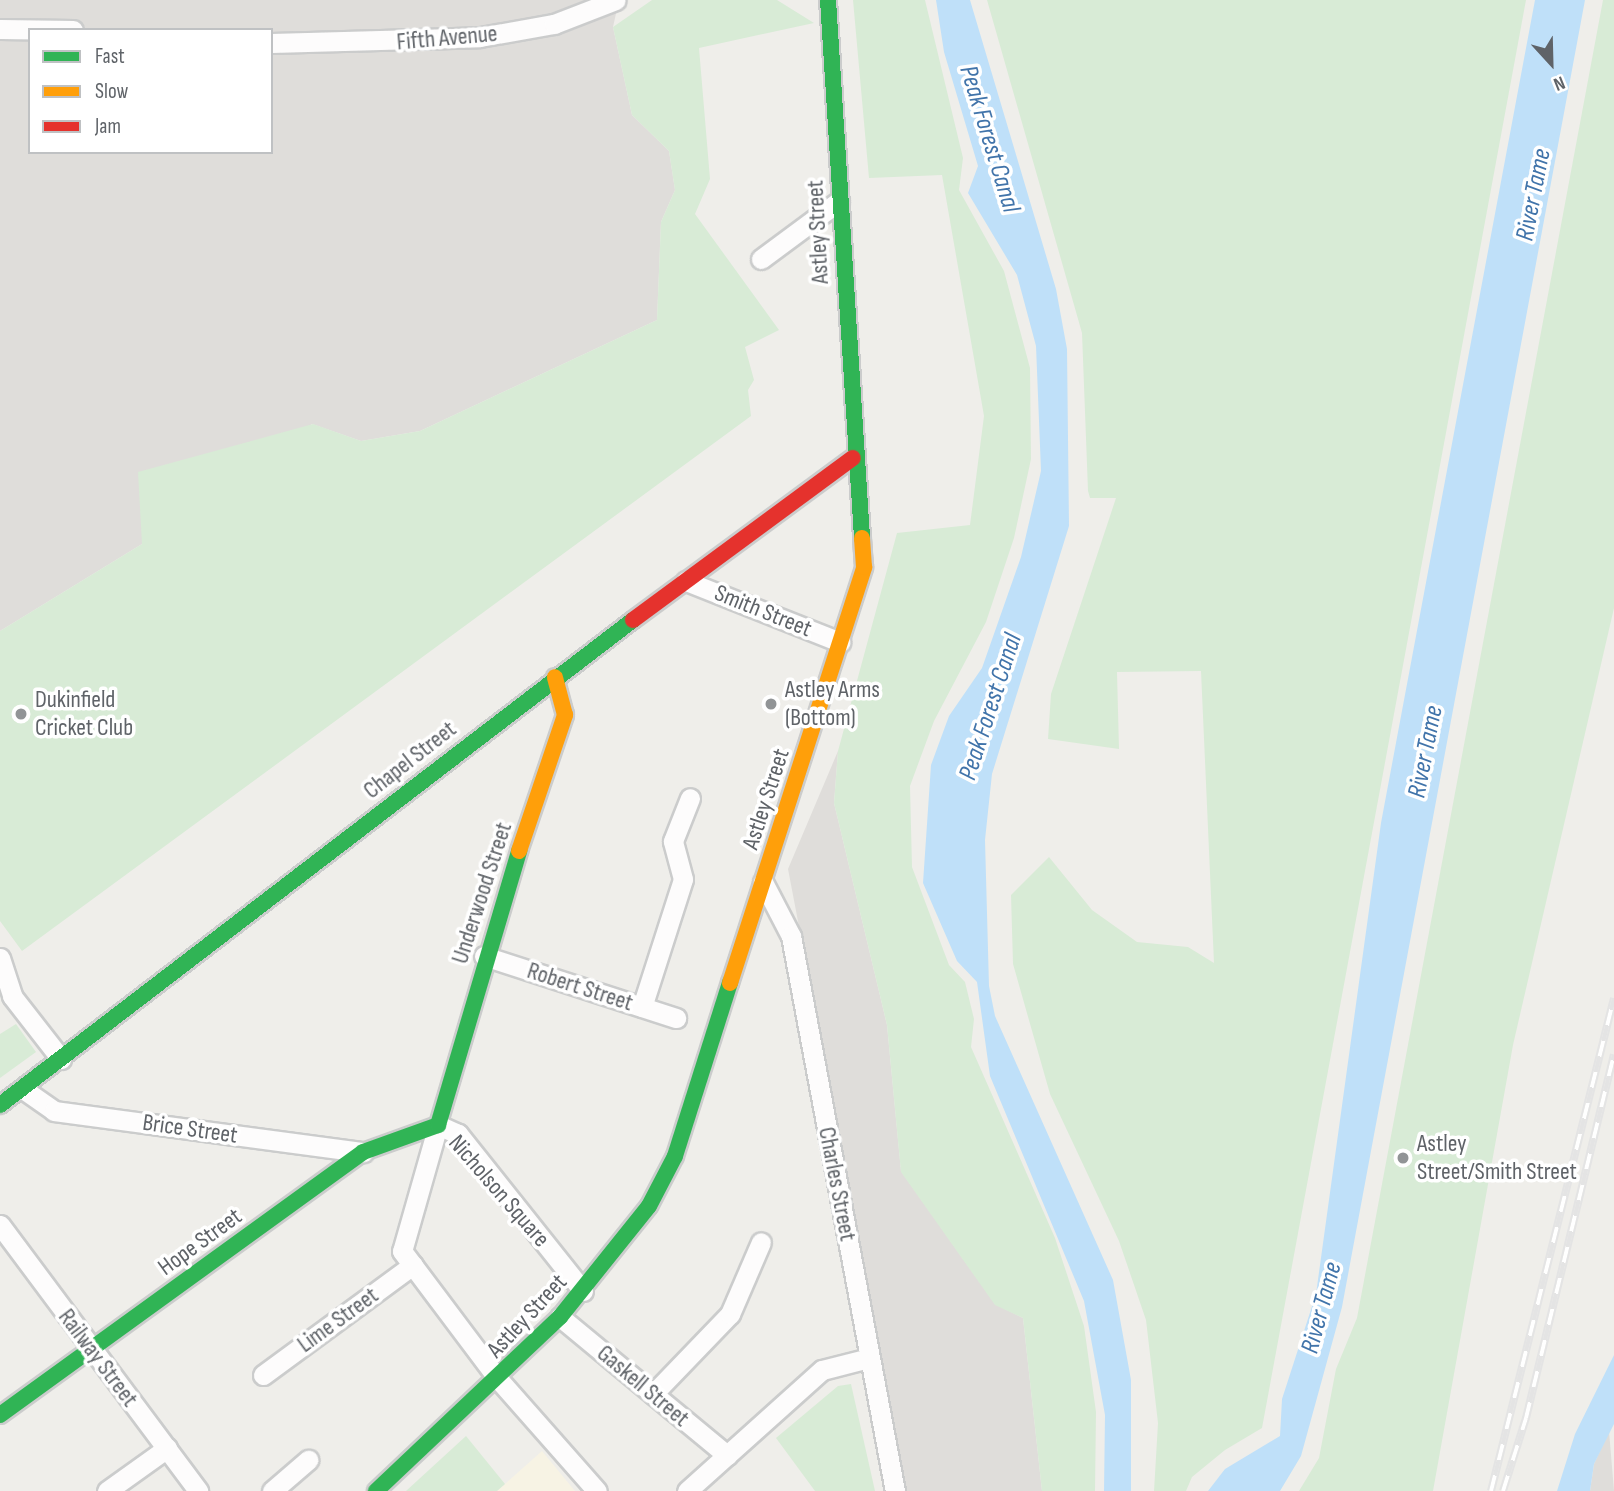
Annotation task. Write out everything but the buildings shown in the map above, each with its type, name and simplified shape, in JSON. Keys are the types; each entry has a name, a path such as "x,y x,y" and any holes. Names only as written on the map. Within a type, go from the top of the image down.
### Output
{"street":[{"name":"Fifth Avenue","path":"273,43 469,39 554,24 616,0"},
{"name":"Astley Street","path":"376,1491 499,1380 560,1317 649,1206 675,1156 864,567 853,458 828,0"},
{"path":"0,29 28,29"},
{"path":"761,259 839,201"},
{"name":"Chapel Street","path":"0,1105 555,677 853,458"},
{"name":"Smith Street","path":"687,581 840,642"},
{"name":"Underwood Street","path":"438,1125 484,956 565,715 555,677"},
{"path":"642,1007 683,878 673,841 690,797"},
{"name":"Charles Street","path":"763,882 791,936 895,1491"},
{"name":"Robert Street","path":"484,956 676,1018"},
{"path":"0,958 12,996 61,1059"},
{"name":"Brice Street","path":"23,1089 54,1111 363,1152"},
{"name":"Nicholson Square","path":"583,1291 458,1134 438,1125 402,1251 499,1380 597,1491"},
{"name":"Hope Street","path":"0,1415 363,1152 438,1125"},
{"name":"Railway Street","path":"0,1225 8,1253 90,1349 198,1491"},
{"path":"653,1394 730,1314 761,1242"},
{"name":"Lime Street","path":"263,1375 413,1265"},
{"name":"Gaskell Street","path":"560,1317 727,1455"},
{"path":"698,1487 727,1455 822,1370 869,1358"},
{"path":"107,1491 167,1448"},
{"path":"272,1491 308,1460"}],"shaded area":[{"path":"0,0 619,0 613,27 632,115 669,151 675,190 661,222 657,320 420,431 361,441 312,424 142,544 0,631"},
{"path":"838,751 834,803 887,1025 901,1171 995,1304 1023,1318 1042,1491 907,1491 788,869"},
{"path":"1609,1431 1614,1491 1590,1491 1594,1464"},
{"path":"542,1451 575,1491 497,1491"}],"green space":[{"path":"652,0 777,0 814,23 699,48 710,179 695,214 779,330 745,347 754,380 748,390 751,416 22,951 0,921 0,631 142,544 138,472 313,424 361,441 420,431 657,320 661,222 675,190 669,151 632,115 613,27"},
{"path":"853,0 925,0 963,158 959,190 1004,271 1030,368 1031,459 1014,538 986,622 934,721 910,786 912,867 949,965 965,982 974,1019 971,1047 1055,1238 1084,1326 1096,1412 1095,1491 1042,1491 1023,1318 995,1305 901,1172 887,1025 834,803 838,751 897,533 970,525 984,416 942,175 869,178"},
{"path":"987,0 1526,0 1262,1428 1225,1450 1192,1477 1186,1491 1154,1491 1158,1423 1146,1320 1119,1241 1050,1094 1013,964 1011,895 1049,857 1092,910 1137,942 1188,947 1214,963 1201,671 1117,672 1119,749 1048,739 1051,694 1116,498 1090,498 1088,491 1082,333"},
{"path":"1603,0 1614,0 1614,608 1513,1045 1433,1491 1299,1491 1319,1458 1336,1369 1357,1318"},
{"path":"16,1024 36,1052 0,1078 0,1034"},
{"path":"851,1384 875,1491 815,1491 776,1438 838,1386"},
{"path":"466,1436 505,1484 497,1491 406,1491"}],"water":[{"name":"Peak Forest Canal","path":"936,0 970,0 1056,289 1067,349 1069,526 992,774 985,840 989,986 995,1016 1113,1280 1131,1380 1131,1491 1104,1491 1105,1415 1084,1301 990,1076 977,982 957,961 923,883 931,765 949,716 982,668 1021,557 1041,471 1036,346 1017,275 968,193 978,166 944,52"},
{"name":"River Tame","path":"1535,0 1585,0 1342,1307 1301,1456 1280,1491 1208,1491 1225,1469 1280,1436 1282,1399 1316,1294 1381,823"},
{"path":"1614,1355 1614,1424 1594,1464 1590,1491 1557,1491 1575,1434"}],"railway":[{"path":"1491,1491 1614,998"},
{"path":"1503,1491 1526,1418 1614,1054"}],"traffic: fast":[{"path":"828,0 862,538"},
{"path":"0,1105 633,620"},
{"path":"0,1415 363,1152 438,1125 519,851"},
{"path":"376,1491 560,1317 649,1206 675,1156 730,983"}],"traffic: slow":[{"path":"730,983 864,567 862,538"},
{"path":"519,851 565,715 555,677"}],"traffic: jam":[{"path":"633,620 853,458"}],"place":[{"name":"Astley Arms (Bottom)","path":"771,704"},
{"name":"Dukinfield Cricket Club","path":"21,714"},
{"name":"Astley Street/Smith Street","path":"1403,1158"}]}
